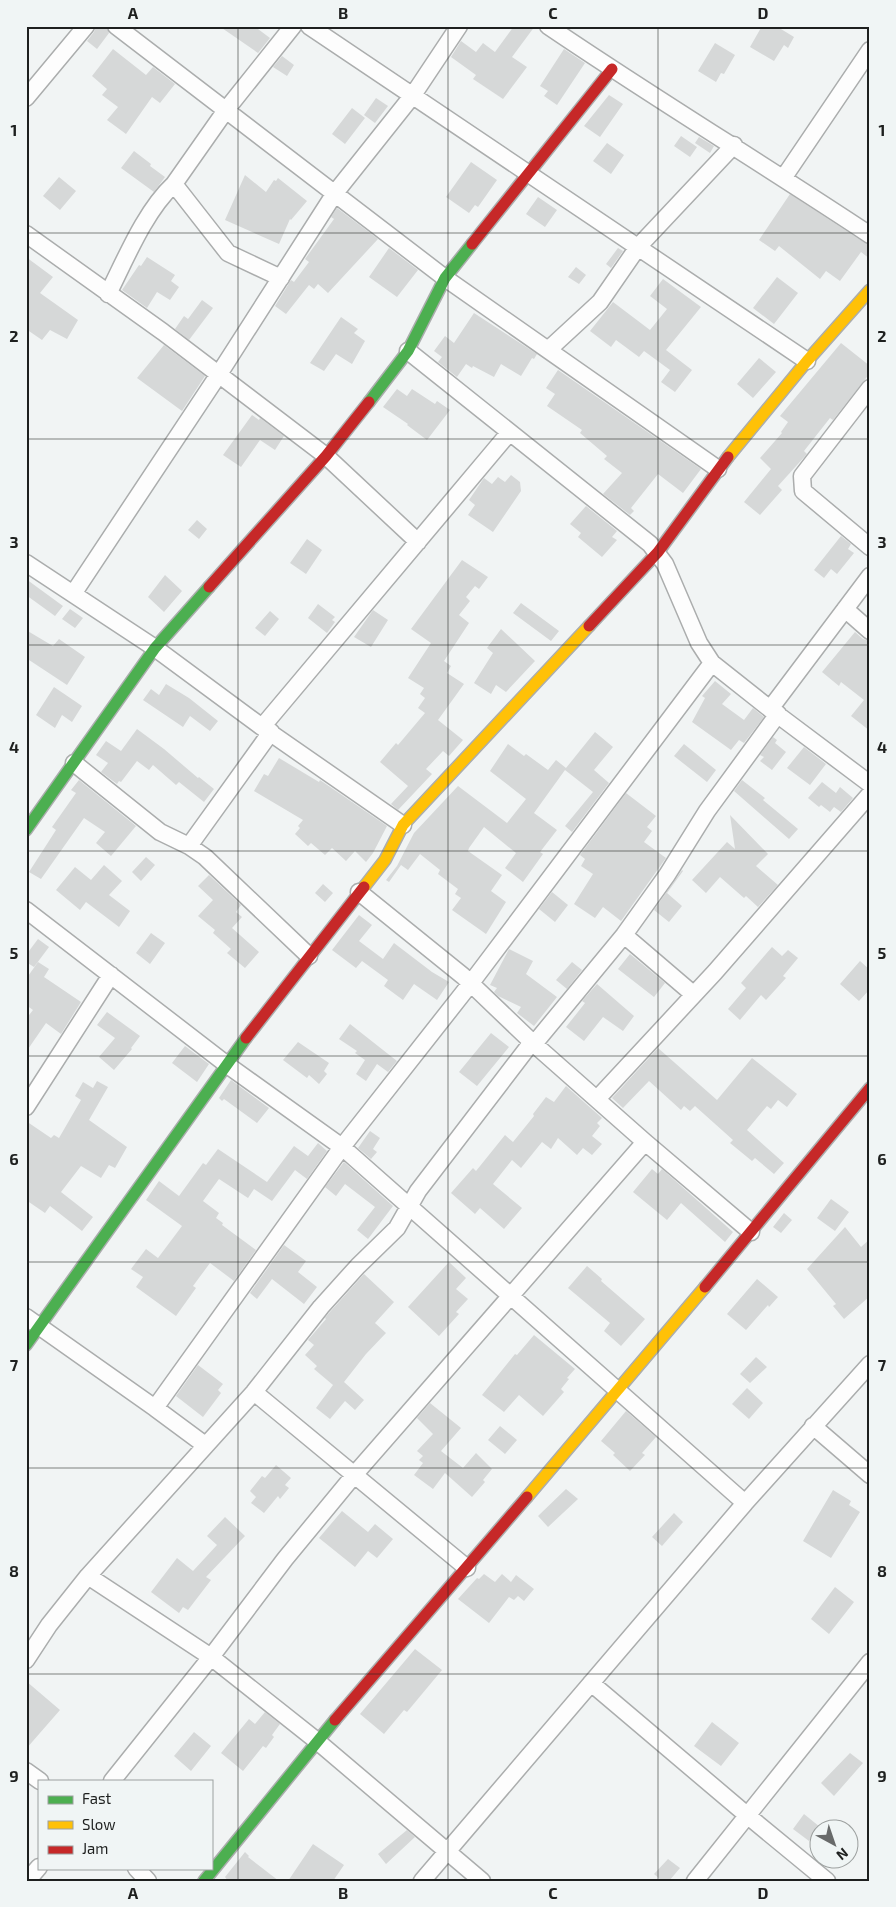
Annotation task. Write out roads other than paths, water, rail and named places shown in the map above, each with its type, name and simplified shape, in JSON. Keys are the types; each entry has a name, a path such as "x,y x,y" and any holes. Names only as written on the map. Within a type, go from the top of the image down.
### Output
{"street":[{"path":"26,98 86,26"},
{"path":"116,26 445,278 718,469"},
{"path":"108,294 132,244 163,194 174,184 226,110 293,26"},
{"path":"309,26 807,361"},
{"path":"73,594 336,193 412,96 459,26"},
{"path":"548,26 870,235"},
{"path":"784,178 870,50"},
{"path":"26,830 155,648 326,456 408,351 445,278 612,69"},
{"path":"548,350 600,302 638,247 734,145"},
{"path":"174,184 228,253 281,278"},
{"path":"26,234 219,374 326,456 418,542"},
{"path":"26,1345 33,1322 226,1064 385,860 403,826 658,552 718,469 807,361 870,290"},
{"path":"408,351 650,544 658,552 699,643 712,663 870,784"},
{"path":"870,388 802,476 801,486 803,491 870,547"},
{"path":"189,846 267,729 509,433"},
{"path":"27,565 155,648 403,826"},
{"path":"26,1660 49,1625 88,1576 254,1392 321,1307 404,1218 409,1205 533,1043 624,935 667,875 707,811 774,712 870,576"},
{"path":"845,609 870,632"},
{"path":"155,1408 342,1147 471,983 712,663"},
{"path":"74,764 160,832 189,846 205,857 309,956"},
{"path":"597,1100 715,972 870,794"},
{"path":"359,892 471,983 533,1043 597,1100 751,1232"},
{"path":"26,910 226,1064 342,1147 745,1503"},
{"path":"624,935 693,994"},
{"path":"26,1106 111,975"},
{"path":"204,1881 317,1741 467,1568 870,1088"},
{"path":"113,1780 285,1559 355,1474 645,1142"},
{"path":"33,1322 205,1445"},
{"path":"422,1881 745,1503 870,1364"},
{"path":"254,1392 467,1568"},
{"path":"814,1426 870,1475"},
{"path":"88,1576 211,1656 317,1741 482,1881"},
{"path":"695,1881 870,1662"},
{"path":"591,1682 827,1881"},
{"path":"26,1771 39,1780"},
{"path":"138,1870 148,1881"}]}
